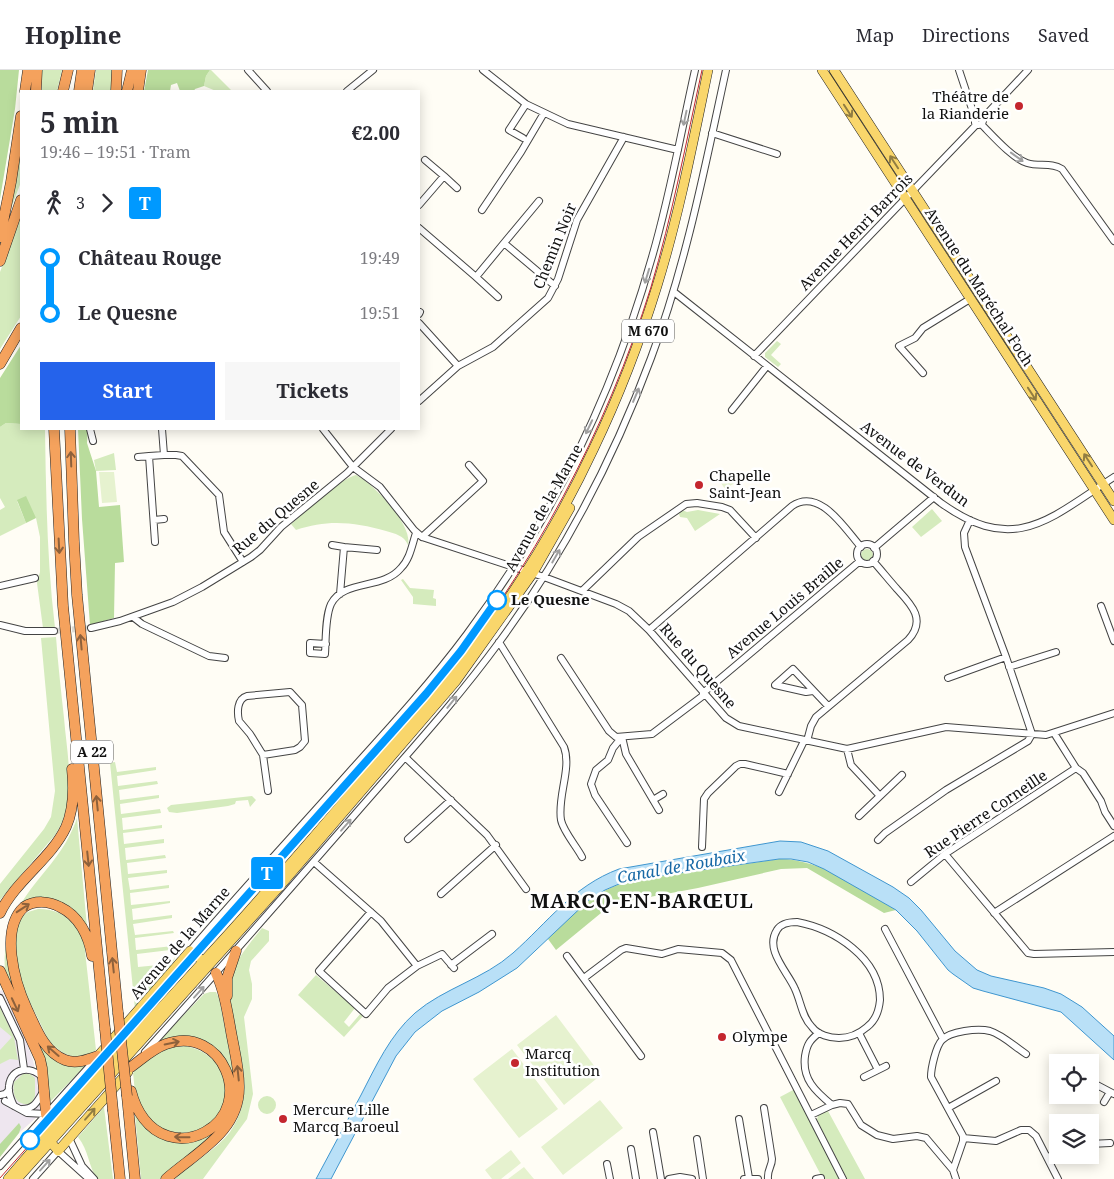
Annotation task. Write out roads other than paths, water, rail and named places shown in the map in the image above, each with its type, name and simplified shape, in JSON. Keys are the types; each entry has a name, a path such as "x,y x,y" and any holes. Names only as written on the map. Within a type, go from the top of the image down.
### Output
{"highway":[{"path":"25,90 28,70"},
{"path":"36,90 37,70"},
{"path":"63,90 68,70"},
{"path":"79,90 82,70"},
{"path":"87,90 90,70"},
{"path":"116,90 117,70"},
{"path":"128,90 132,70"},
{"path":"138,90 141,70"},
{"path":"0,237 20,123"},
{"path":"0,261 20,203"},
{"path":"0,364 20,330"},
{"path":"0,370 20,337"},
{"name":"A 22","path":"54,430 61,575 67,651 120,1179"},
{"path":"58,430 58,498"},
{"name":"A 22","path":"70,430 78,603 118,1014 129,1094"},
{"path":"0,913 15,889 64,831 68,821 73,783 66,689 67,651"},
{"path":"98,1056 80,1062 67,1060 53,1053 42,1039 13,978 5,953 7,928 14,915 22,908 31,904 47,903 60,907 78,920 90,944 97,989 104,1014"},
{"path":"166,1179 216,1139 235,1111 239,1091 238,1073 228,1015 227,981 236,951"},
{"path":"210,966 228,1015"},
{"path":"0,971 38,1054 43,1078 46,1114"},
{"path":"129,1094 139,1112 149,1124 161,1133 186,1138 200,1135 216,1125 225,1112 230,1092 228,1076 220,1059 210,1050 191,1042 176,1042 160,1047 131,1068"},
{"path":"129,1094 135,1179"}],"main road":[{"name":"Avenue de la Marne","path":"529,572 592,453 639,342 669,243 708,70"},
{"name":"Avenue de la Marne","path":"17,1179 210,966 257,901 443,686 529,572 561,525 618,410 646,338 672,256 714,70"},
{"name":"Avenue du Maréchal Foch","path":"822,70 1114,520"},
{"name":"Avenue du Maréchal Foch","path":"834,70 1114,501"},
{"name":"Avenue de la Marne","path":"98,1056 190,951"},
{"path":"190,951 210,966"},
{"name":"Avenue de la Marne","path":"8,1179 49,1131 210,966"},
{"name":"Avenue de la Marne","path":"58,1151 131,1068"},
{"path":"46,1114 50,1142 58,1151"}],"street":[{"path":"248,70 266,90"},
{"path":"348,90 373,70"},
{"path":"483,70 526,104 572,125 678,150"},
{"name":"Avenue de la Marne","path":"190,951 419,694 465,637 512,567 558,490 586,435 606,389 627,335 649,268 678,150 695,70"},
{"name":"Avenue de la Marne","path":"131,1068 210,966 236,951 449,706 499,642 544,577 582,511 616,443 652,357 674,292 691,228 726,70"},
{"path":"959,70 979,122 1019,159 1030,164 1052,165 1062,169 1114,241"},
{"name":"Avenue Henri Barrois","path":"754,356 1028,70"},
{"path":"523,138 509,130 526,104"},
{"path":"482,210 521,152 544,112"},
{"path":"712,133 777,154"},
{"name":"Chemin Noir","path":"420,400 458,366 493,347 542,305 555,286 577,220 624,137"},
{"path":"425,160 457,188"},
{"path":"420,204 444,176"},
{"path":"476,276 539,201"},
{"path":"420,229 498,297"},
{"path":"504,243 555,286"},
{"name":"Avenue de Verdun","path":"674,292 934,497 970,520 990,528 1019,529 1046,520 1114,477"},
{"path":"924,373 899,346 915,338 920,330 970,298"},
{"path":"420,324 458,366"},
{"path":"732,410 767,366"},
{"path":"90,430 93,441"},
{"path":"162,430 164,455"},
{"path":"324,430 353,467 390,430"},
{"path":"149,456 155,542"},
{"path":"138,457 182,456 220,496 224,532 243,562"},
{"path":"422,537 483,481 469,465"},
{"name":"Rue du Quesne","path":"91,628 133,617 182,598 243,562 256,553 281,527 353,467 380,487 416,533 422,537 544,577 625,608 649,630 704,694 735,725 847,749 946,727 1032,734 1054,733 1114,713"},
{"path":"874,548 934,497"},
{"path":"649,630 795,504 810,501 824,506 860,547"},
{"path":"582,591 638,537 686,504 712,505 730,510 756,538"},
{"path":"154,520 164,519"},
{"path":"878,840 885,832 928,802 1028,741 1032,734 964,543 964,533 970,520"},
{"path":"326,644 329,610 332,602 340,594 354,588 383,581 393,576 405,563 416,533"},
{"path":"332,545 377,550"},
{"path":"867,545 874,548 876,554 873,561 866,564 860,561 857,554 860,547 867,545"},
{"path":"340,594 344,547"},
{"name":"Avenue Louis Braille","path":"622,737 652,734 704,694 860,561"},
{"path":"779,792 806,741 812,723 828,706 908,640 916,629 917,618 913,607 873,561"},
{"path":"0,586 35,578"},
{"path":"1101,606 1114,641"},
{"path":"133,617 142,624 209,656 225,658"},
{"path":"0,625 26,632 54,631"},
{"path":"499,642 564,747 566,758 561,802 561,821 582,857"},
{"path":"1010,668 1056,652"},
{"path":"948,678 1006,657"},
{"path":"561,658 609,731 614,736 622,737"},
{"path":"812,691 806,692 775,685 793,669 828,706"},
{"path":"263,755 295,750 305,741 302,705 290,692 247,696 240,701 239,721 263,755 268,791"},
{"path":"1054,733 1076,768 1083,772 1102,801 1105,812 1114,826"},
{"path":"622,737 626,754 659,810"},
{"path":"622,737 613,748 608,760 596,770 591,784 595,795 627,843"},
{"path":"847,749 851,765 880,796"},
{"path":"405,757 452,800 496,845 526,890"},
{"path":"702,847 704,799 736,766 745,764 788,774"},
{"name":"Rue Pierre Corneille","path":"911,882 945,854 1076,768"},
{"path":"859,816 902,776"},
{"path":"653,800 664,794"},
{"path":"408,839 452,800"},
{"path":"994,913 1114,836"},
{"path":"441,894 496,845"},
{"path":"945,854 1030,954 1114,952"},
{"path":"314,862 385,925 417,966"},
{"path":"371,912 319,971 366,1014 388,988 417,966 442,954 453,966 492,934"},
{"path":"801,923 827,932 854,950 870,968 878,990 879,1006 873,1021 859,1033 840,1038 819,1033 807,1021 795,987 775,952 773,943 775,934 785,924 801,923"},
{"path":"885,929 893,939 943,1039"},
{"path":"584,978 626,948 662,954 678,949 722,953 731,960 844,1179"},
{"path":"567,956 641,1056"},
{"path":"0,998 21,1042 24,1069"},
{"path":"953,1170 964,1138 931,1074 938,1045 949,1035 970,1030 984,1030 997,1034 1026,1054"},
{"path":"819,1033 807,1045 804,1064 805,1072 813,1088 832,1105"},
{"path":"859,1033 878,1070"},
{"name":"Avenue de la Marne","path":"0,1166 98,1056"},
{"path":"864,1077 886,1066"},
{"path":"16,1107 9,1090 12,1077 18,1071 24,1069 35,1071 43,1078"},
{"path":"948,1108 996,1081"},
{"path":"1099,1086 1112,1093 1104,1102"},
{"path":"16,1107 27,1109 34,1106 44,1089"},
{"path":"0,1095 5,1094 9,1090"},
{"path":"5,1101 31,1113 46,1114"},
{"path":"811,1115 832,1105 848,1104 859,1122 868,1130 878,1135 893,1139 924,1137 953,1170 956,1179"},
{"path":"764,1108 772,1159 772,1164 768,1170 768,1179"},
{"path":"739,1119 746,1178 758,1179"},
{"path":"964,1138 996,1141 1021,1130 1029,1130 1034,1133 1058,1179"},
{"path":"653,1132 661,1179"},
{"path":"69,1138 82,1166 94,1179"},
{"path":"697,1139 703,1179"},
{"path":"1099,1144 1110,1143"},
{"path":"631,1148 636,1179"},
{"path":"58,1151 89,1179"},
{"name":"Avenue de la Marne","path":"33,1179 58,1151"},
{"path":"607,1164 610,1179"},
{"path":"669,1179 692,1179"}],"water":[{"name":"Canal de Roubaix","path":"780,841 801,842 828,851 893,887 909,898 955,951 977,970 991,976 1044,988 1061,994 1082,1007 1114,1036 1114,1060 1061,1012 973,988 948,970 917,931 896,910 824,869 808,862 779,859 651,877 626,881 590,899 517,968 479,992 442,1011 415,1032 396,1056 331,1179 316,1179 378,1062 406,1022 426,1004 502,962 574,895 603,876 619,869"}],"tunnel":[{"path":"54,631 91,628"}],"tram line":[{"path":"0,1178 437,685 472,641 504,595 535,546 589,445 633,340 651,287 666,233 702,70"},
{"name":"T","path":"30,1140 426,694 461,651 497,600"}],"place":[{"name":"Théâtre de la Rianderie","path":"1019,106"},
{"name":"Chapelle Saint-Jean","path":"699,485"},
{"name":"Le Quesne","path":"497,600"},
{"name":"Olympe","path":"722,1037"},
{"name":"Marcq Institution","path":"515,1063"},
{"name":"Mercure Lille Marcq Baroeul","path":"283,1119"}],"district":[{"name":"MARCQ-EN-BARŒUL","path":"642,901"}]}
